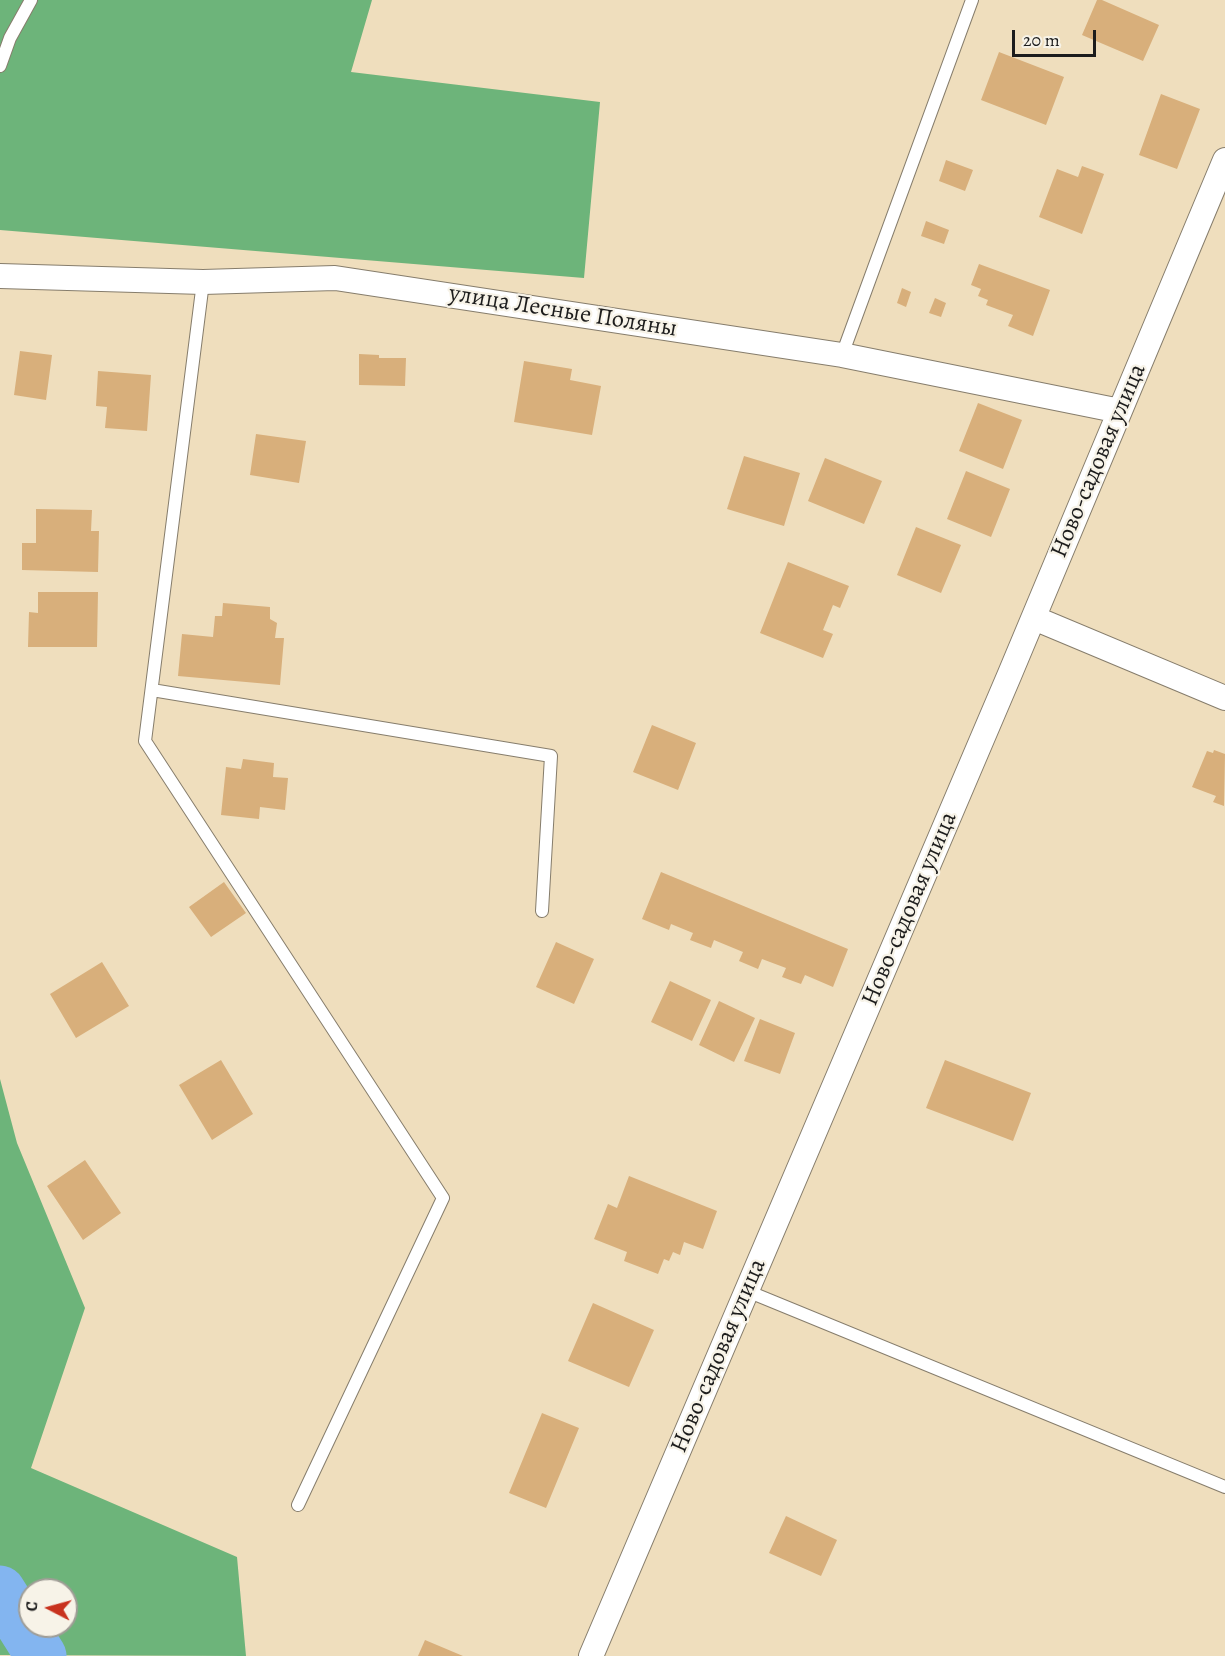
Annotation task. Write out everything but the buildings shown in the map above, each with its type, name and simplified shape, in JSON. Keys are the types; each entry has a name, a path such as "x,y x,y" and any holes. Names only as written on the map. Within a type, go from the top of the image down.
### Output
{"street":[{"name":"Ново-садовая улица","path":"591,1656 1034,618 1225,160"},
{"name":"улица Лесные Поляны","path":"0,276 203,282 335,278 842,355 1120,411"},
{"path":"1034,618 1225,698"}],"lane":[{"path":"0,66 10,38 31,0"},
{"path":"842,355 972,0"},
{"path":"203,282 145,741 443,1197 298,1505"},
{"path":"152,690 551,756 542,911"},
{"path":"747,1291 1225,1486"}],"green space":[{"path":"0,0 372,0 351,72 600,102 584,278 0,230"},
{"path":"0,1079 17,1143 85,1308 31,1468 237,1557 246,1656 0,1655"}],"waterway":[{"path":"0,1591 41,1656"}]}
